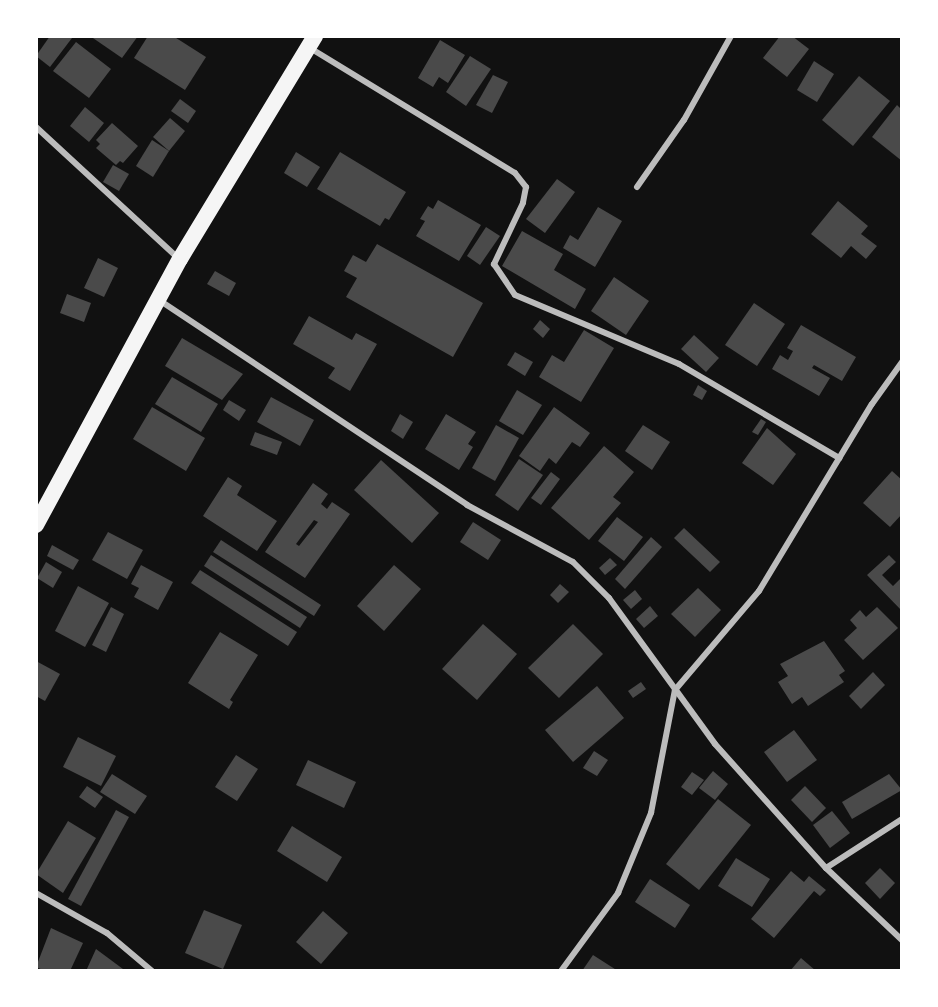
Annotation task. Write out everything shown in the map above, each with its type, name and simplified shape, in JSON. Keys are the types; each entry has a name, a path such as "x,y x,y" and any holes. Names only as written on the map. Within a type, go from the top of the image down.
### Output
{"highway":[{"path":"36,525 180,259 312,42"}],"street":[{"path":"637,187 684,120 731,36"},
{"path":"312,42 515,172 526,187 523,203 494,264 515,295 679,364 839,458"},
{"path":"36,127 180,259"},
{"path":"158,300 467,505 573,562 609,598 715,744 826,868 902,940"},
{"path":"561,971 618,893 647,823 675,690 759,591 839,458 902,362"},
{"path":"826,868 902,819"},
{"path":"36,893 106,933 152,971"}],"building":[{"path":"50,36 72,38 50,67 36,56"},
{"path":"90,36 138,36 122,58"},
{"path":"148,36 173,36 206,57 185,90 134,58"},
{"path":"780,36 792,36 809,49 787,77 763,58"},
{"path":"440,40 465,55 448,83 439,77 433,87 418,78"},
{"path":"76,42 111,69 89,98 53,71"},
{"path":"470,56 491,69 466,106 446,92"},
{"path":"814,61 834,74 817,102 797,90"},
{"path":"493,75 508,82 492,113 476,105"},
{"path":"859,76 890,101 853,146 822,120"},
{"path":"180,99 196,111 188,123 171,111"},
{"path":"897,105 902,110 902,161 872,137"},
{"path":"85,107 104,123 89,142 70,126"},
{"path":"170,118 185,131 169,151 153,137"},
{"path":"112,123 138,146 123,163 120,161 116,165 96,148 100,144 96,140"},
{"path":"152,140 169,151 153,177 136,166"},
{"path":"296,152 320,167 307,187 284,173"},
{"path":"340,152 406,192 389,220 385,218 380,226 317,189"},
{"path":"113,165 129,174 119,191 103,182"},
{"path":"557,179 575,192 545,233 526,219"},
{"path":"438,200 481,225 459,261 416,236 425,221 420,219 428,206 433,209"},
{"path":"838,201 868,226 861,234 877,246 866,259 851,246 841,258 811,234"},
{"path":"598,207 622,221 595,267 563,248 570,235 578,240"},
{"path":"486,227 500,236 480,265 467,256"},
{"path":"522,231 563,254 554,270 586,289 575,309 502,266"},
{"path":"377,244 483,303 453,357 346,297 357,278 344,271 353,255 366,262"},
{"path":"98,258 118,268 104,297 84,288"},
{"path":"215,271 236,283 229,296 207,284"},
{"path":"614,277 649,301 626,335 591,311"},
{"path":"67,294 91,303 84,322 60,313"},
{"path":"754,303 785,324 757,366 725,345"},
{"path":"309,316 352,340 356,333 377,344 350,391 328,378 335,368 293,344"},
{"path":"540,320 550,329 543,338 533,329"},
{"path":"801,325 856,357 842,381 814,365 812,368 830,378 819,396 772,369 780,355 788,360 793,351 787,348"},
{"path":"584,330 614,348 581,402 539,377 552,355 564,362"},
{"path":"694,335 719,358 706,372 681,349"},
{"path":"182,338 243,374 222,400 165,366"},
{"path":"515,352 533,362 525,376 507,365"},
{"path":"172,377 218,404 201,432 155,404"},
{"path":"698,385 707,391 702,400 693,395"},
{"path":"517,390 542,405 523,435 499,421"},
{"path":"271,397 314,420 300,446 257,422"},
{"path":"229,400 246,410 239,421 223,410"},
{"path":"152,407 205,438 186,471 133,439"},
{"path":"554,407 590,433 580,447 572,442 556,464 549,458 540,471 519,456"},
{"path":"400,414 413,422 403,439 391,431"},
{"path":"446,414 476,432 468,444 473,447 459,470 425,449"},
{"path":"761,419 766,422 758,435 752,432"},
{"path":"496,425 519,438 495,481 472,468"},
{"path":"643,425 670,442 652,470 625,451"},
{"path":"767,428 796,454 773,485 742,463"},
{"path":"255,432 282,442 277,455 250,445"},
{"path":"604,446 634,472 613,497 621,503 589,540 551,508"},
{"path":"519,459 543,475 518,511 495,495"},
{"path":"381,460 439,513 412,543 354,490"},
{"path":"892,471 902,480 902,514 890,527 863,503"},
{"path":"551,472 560,479 541,505 531,498"},
{"path":"228,477 242,486 237,495 277,521 257,551 203,516"},
{"path":"313,483 328,494 321,504 327,509 332,502 350,514 305,578 265,552","holes":["314,520 318,522 299,546 296,544"]},
{"path":"617,517 643,537 624,561 598,541"},
{"path":"473,522 501,540 488,560 460,542"},
{"path":"684,528 720,562 710,572 674,538"},
{"path":"108,532 143,550 127,579 92,560"},
{"path":"651,537 662,547 625,589 615,579"},
{"path":"221,540 321,605 314,616 213,552"},
{"path":"52,545 79,560 73,570 47,556"},
{"path":"211,555 307,617 300,628 204,566"},
{"path":"889,555 896,562 882,575 893,586 902,577 902,611 867,575"},
{"path":"610,558 617,565 605,575 599,568"},
{"path":"46,562 62,572 53,588 37,578"},
{"path":"141,565 173,582 158,610 134,597 139,588 131,584"},
{"path":"394,565 421,589 384,631 357,606"},
{"path":"200,570 297,632 288,646 191,583"},
{"path":"560,584 569,592 558,603 550,595"},
{"path":"78,586 109,603 85,647 55,631"},
{"path":"698,588 721,610 695,637 671,614"},
{"path":"635,590 642,599 631,609 623,600"},
{"path":"650,606 658,616 644,628 636,619"},
{"path":"111,607 124,614 106,652 92,645"},
{"path":"877,607 898,628 863,660 844,640 857,628 850,620 860,610 866,617"},
{"path":"483,624 517,654 477,700 442,669"},
{"path":"573,624 603,654 559,698 528,668"},
{"path":"220,632 258,655 230,700 233,702 229,709 188,683"},
{"path":"824,641 845,671 839,675 844,682 808,706 802,697 792,704 778,682 788,676 780,664"},
{"path":"36,661 60,674 45,701 36,696"},
{"path":"873,672 885,685 861,709 849,696"},
{"path":"641,682 646,689 633,698 628,691"},
{"path":"597,686 624,718 573,762 545,730"},
{"path":"794,730 817,760 787,782 764,752"},
{"path":"78,737 116,756 101,786 63,767"},
{"path":"594,751 608,760 597,776 583,768"},
{"path":"236,755 258,769 237,801 215,787"},
{"path":"308,760 356,782 344,808 296,785"},
{"path":"713,771 728,784 715,800 699,788"},
{"path":"692,772 704,780 692,795 681,787"},
{"path":"112,774 147,796 135,814 100,792"},
{"path":"889,774 902,790 852,819 842,802"},
{"path":"87,786 103,797 95,808 79,797"},
{"path":"805,786 826,808 812,822 791,800"},
{"path":"718,799 751,825 699,890 666,864"},
{"path":"116,810 129,817 81,906 68,899"},
{"path":"832,811 850,833 830,848 813,825"},
{"path":"68,821 96,838 63,893 36,874"},
{"path":"292,826 342,857 327,882 277,851"},
{"path":"736,858 770,879 752,907 718,886"},
{"path":"880,868 895,883 880,899 865,883"},
{"path":"791,871 804,882 809,876 826,890 820,896 814,891 774,938 751,919"},
{"path":"650,879 690,905 675,928 635,902"},
{"path":"204,910 242,925 223,969 185,953"},
{"path":"323,911 348,933 321,964 296,942"},
{"path":"51,928 83,943 70,971 45,971 36,967"},
{"path":"96,949 123,969 121,971 86,971"},
{"path":"593,955 618,971 582,971"},
{"path":"801,958 816,971 790,971"}]}
